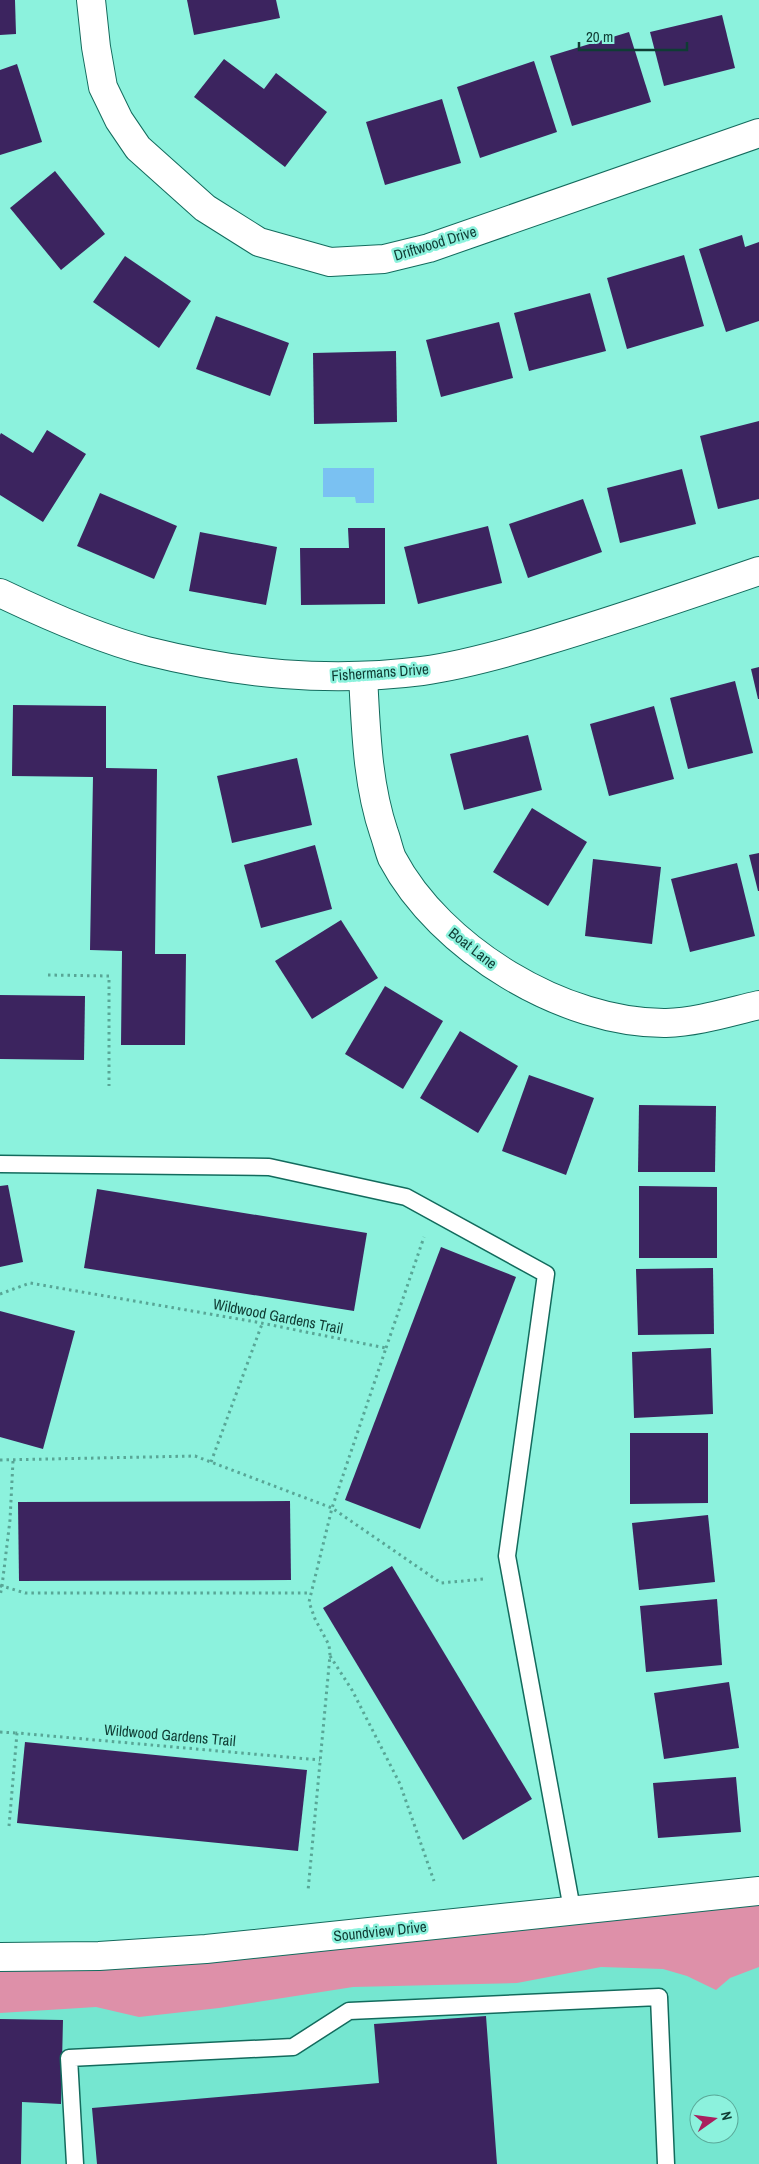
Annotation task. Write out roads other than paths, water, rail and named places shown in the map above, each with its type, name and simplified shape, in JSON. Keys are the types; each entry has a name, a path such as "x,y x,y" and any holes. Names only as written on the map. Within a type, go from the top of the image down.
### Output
{"street":[{"name":"Driftwood Drive","path":"91,0 96,48 104,87 119,120 138,148 205,208 259,242 330,262 384,258 429,248 759,133"},
{"name":"Fishermans Drive","path":"0,595 107,638 146,651 248,672 304,676 363,676 422,671 514,651 615,621 759,571"},
{"name":"Boat Lane","path":"363,676 366,747 376,810 392,858 420,900 453,934 505,973 560,1002 596,1014 666,1023 700,1019 759,1004"},
{"name":"Soundview Drive","path":"0,1957 99,1956 206,1949 572,1909 759,1891"}],"lane":[{"path":"0,1164 269,1167 406,1197 546,1274 507,1556 572,1909"},
{"path":"75,2164 69,2058 294,2047 349,2011 659,1997 666,2164"}],"water":[{"path":"323,468 374,468 374,503 356,503 355,497 323,497"}]}
